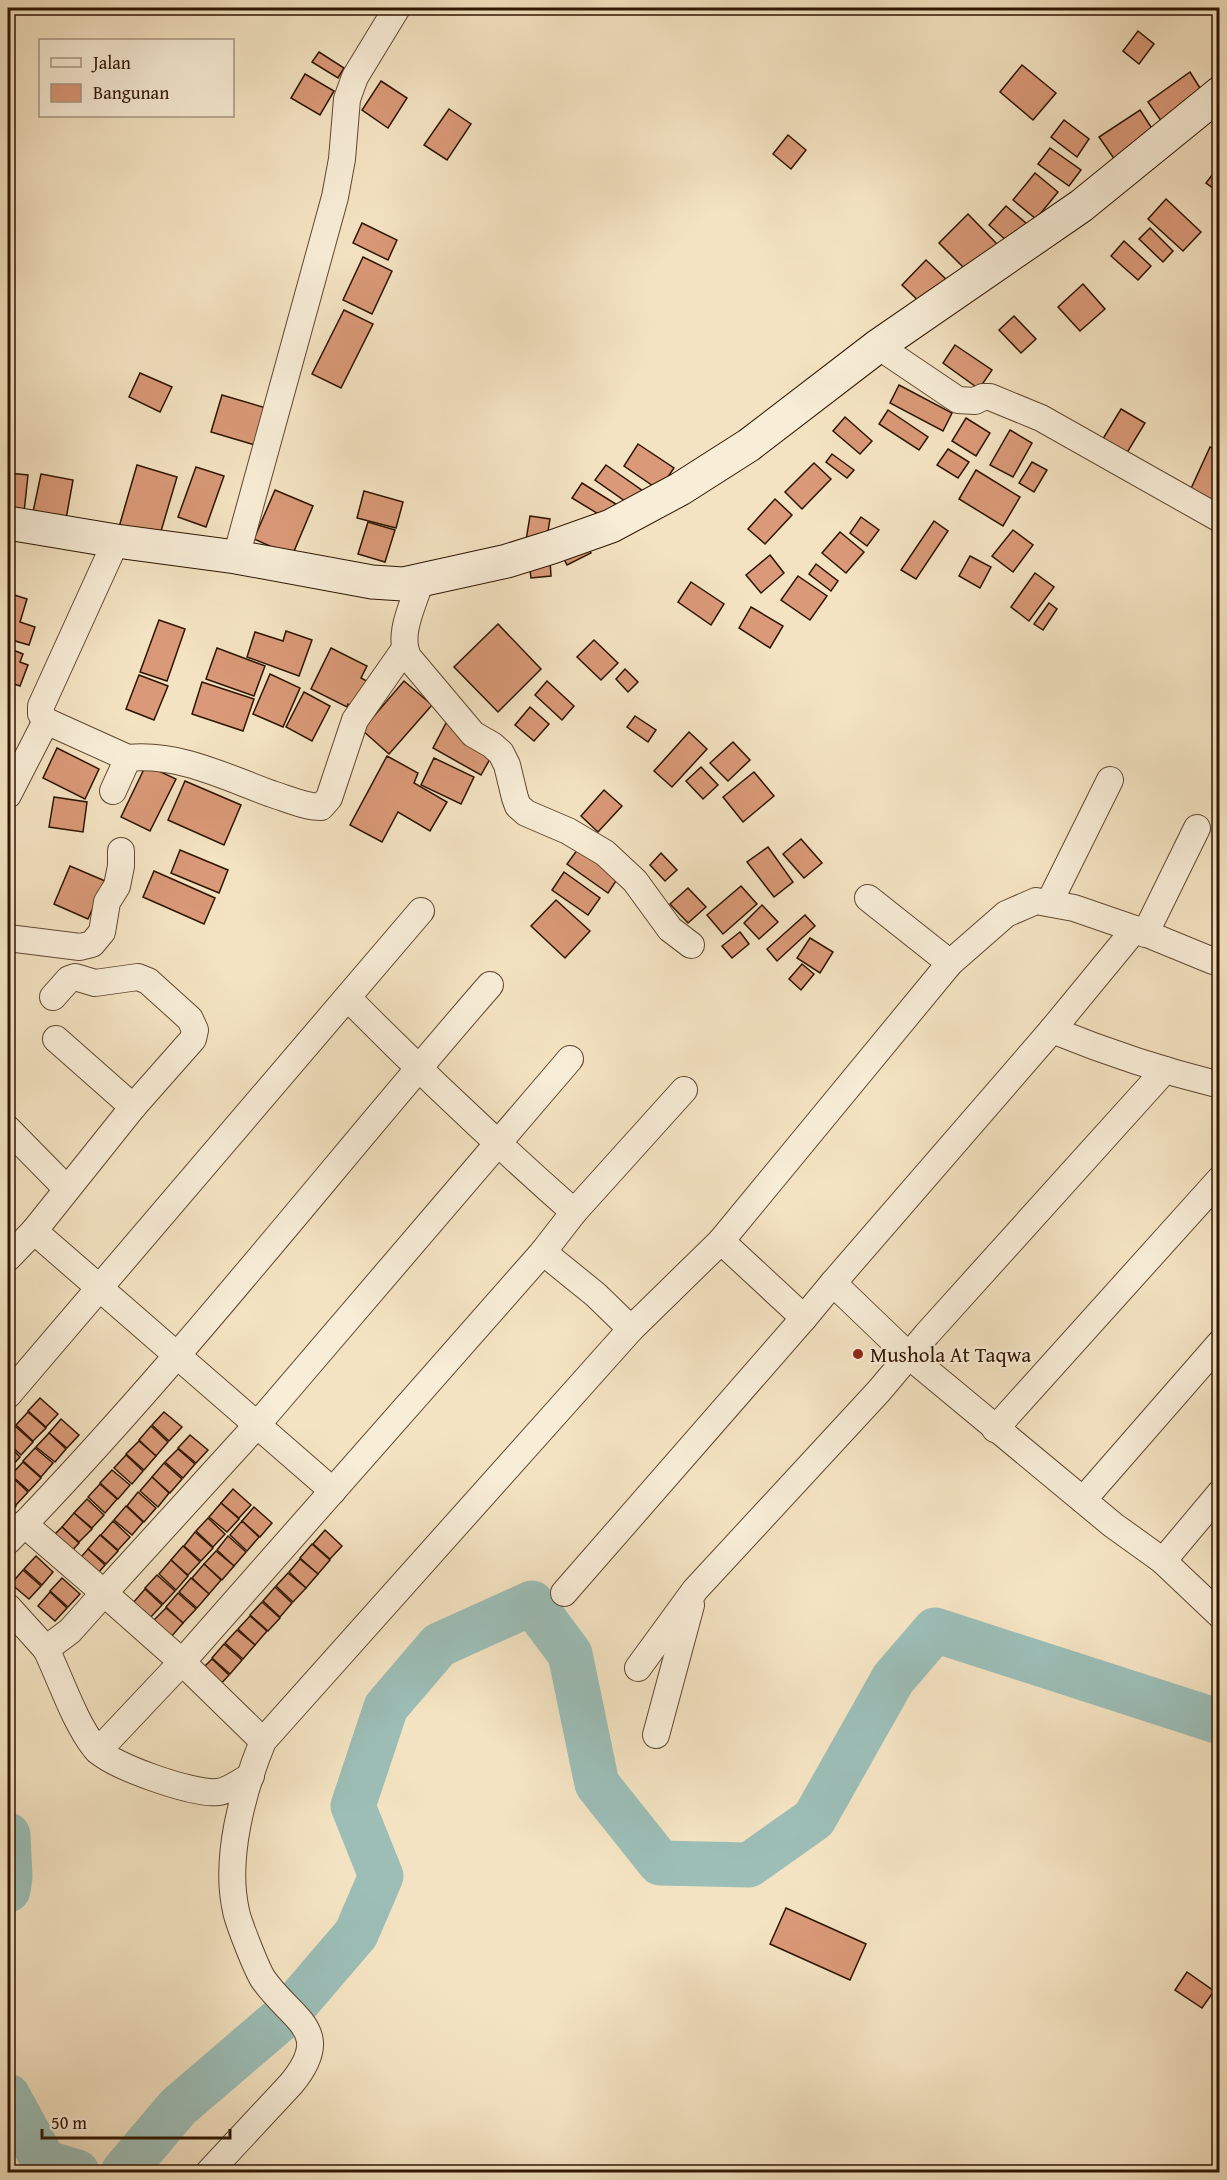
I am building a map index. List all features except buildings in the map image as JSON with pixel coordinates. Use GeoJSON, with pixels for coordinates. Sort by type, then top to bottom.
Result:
{"type":"FeatureCollection","features":[{"type":"Feature","properties":{"kind":"street"},"geometry":{"type":"LineString","coordinates":[[236,557],[335,197],[342,159],[347,99],[355,77],[397,8]]}},
{"type":"Feature","properties":{"kind":"street"},"geometry":{"type":"LineString","coordinates":[[8,523],[116,541],[236,557],[372,582],[403,584],[507,561],[552,547],[611,526],[680,489],[749,445],[878,346],[1081,207],[1220,93]]}},
{"type":"Feature","properties":{"kind":"street"},"geometry":{"type":"LineString","coordinates":[[878,346],[958,400],[975,401],[983,397],[990,397],[1041,418],[1220,519]]}},
{"type":"Feature","properties":{"kind":"street"},"geometry":{"type":"LineString","coordinates":[[116,541],[41,706],[41,714],[46,721],[128,758],[153,758],[196,765],[313,807],[321,807],[329,798],[355,720],[404,650],[405,631],[421,580]]}},
{"type":"Feature","properties":{"kind":"street"},"geometry":{"type":"LineString","coordinates":[[404,650],[473,734],[492,744],[501,753],[507,765],[518,806],[526,813],[568,831],[605,853],[635,881],[670,929],[691,945]]}},
{"type":"Feature","properties":{"kind":"street"},"geometry":{"type":"LineString","coordinates":[[8,795],[46,721]]}},
{"type":"Feature","properties":{"kind":"street"},"geometry":{"type":"LineString","coordinates":[[113,791],[128,758]]}},
{"type":"Feature","properties":{"kind":"street"},"geometry":{"type":"LineString","coordinates":[[1049,903],[1110,780]]}},
{"type":"Feature","properties":{"kind":"street"},"geometry":{"type":"LineString","coordinates":[[564,1593],[1052,1030],[1140,932],[1197,828]]}},
{"type":"Feature","properties":{"kind":"street"},"geometry":{"type":"LineString","coordinates":[[8,938],[80,947],[92,944],[102,932],[107,902],[117,886],[121,851]]}},
{"type":"Feature","properties":{"kind":"street"},"geometry":{"type":"LineString","coordinates":[[868,898],[950,963]]}},
{"type":"Feature","properties":{"kind":"street"},"geometry":{"type":"LineString","coordinates":[[209,2172],[303,2070],[310,2054],[310,2038],[305,2025],[262,1978],[236,1912],[232,1876],[236,1837],[251,1776],[263,1741],[631,1329],[721,1241],[950,963],[1006,914],[1036,901],[1074,908],[1213,962],[1220,962]]}},
{"type":"Feature","properties":{"kind":"street"},"geometry":{"type":"LineString","coordinates":[[8,1395],[421,911]]}},
{"type":"Feature","properties":{"kind":"street"},"geometry":{"type":"LineString","coordinates":[[8,1258],[34,1231],[133,1107],[193,1040],[195,1030],[190,1020],[148,981],[138,977],[95,983],[75,977],[69,979],[53,998]]}},
{"type":"Feature","properties":{"kind":"street"},"geometry":{"type":"LineString","coordinates":[[263,1741],[182,1662],[104,1593],[16,1532],[178,1357],[417,1068],[490,985]]}},
{"type":"Feature","properties":{"kind":"street"},"geometry":{"type":"LineString","coordinates":[[348,998],[417,1068],[574,1212]]}},
{"type":"Feature","properties":{"kind":"street"},"geometry":{"type":"LineString","coordinates":[[1052,1030],[1165,1070],[1220,1085]]}},
{"type":"Feature","properties":{"kind":"street"},"geometry":{"type":"LineString","coordinates":[[56,1039],[133,1107]]}},
{"type":"Feature","properties":{"kind":"street"},"geometry":{"type":"LineString","coordinates":[[46,1649],[70,1630],[256,1425],[570,1059]]}},
{"type":"Feature","properties":{"kind":"street"},"geometry":{"type":"LineString","coordinates":[[638,1668],[695,1590],[879,1391],[908,1355],[1165,1070]]}},
{"type":"Feature","properties":{"kind":"street"},"geometry":{"type":"LineString","coordinates":[[98,1750],[182,1662],[543,1252],[574,1212],[684,1090]]}},
{"type":"Feature","properties":{"kind":"street"},"geometry":{"type":"LineString","coordinates":[[8,1129],[67,1189]]}},
{"type":"Feature","properties":{"kind":"street"},"geometry":{"type":"LineString","coordinates":[[995,1429],[1220,1179]]}},
{"type":"Feature","properties":{"kind":"street"},"geometry":{"type":"LineString","coordinates":[[34,1231],[333,1491]]}},
{"type":"Feature","properties":{"kind":"street"},"geometry":{"type":"LineString","coordinates":[[721,1241],[804,1318]]}},
{"type":"Feature","properties":{"kind":"street"},"geometry":{"type":"LineString","coordinates":[[543,1252],[596,1295],[631,1329]]}},
{"type":"Feature","properties":{"kind":"street"},"geometry":{"type":"LineString","coordinates":[[833,1283],[908,1355],[1113,1525],[1163,1561],[1220,1615]]}},
{"type":"Feature","properties":{"kind":"street"},"geometry":{"type":"LineString","coordinates":[[1083,1500],[1220,1343]]}},
{"type":"Feature","properties":{"kind":"street"},"geometry":{"type":"LineString","coordinates":[[1163,1561],[1220,1493]]}},
{"type":"Feature","properties":{"kind":"street"},"geometry":{"type":"LineString","coordinates":[[656,1735],[695,1590]]}},
{"type":"Feature","properties":{"kind":"street"},"geometry":{"type":"LineString","coordinates":[[8,1607],[46,1649],[86,1735],[98,1750],[119,1764],[183,1788],[205,1793],[222,1792],[251,1776]]}},
{"type":"Feature","properties":{"kind":"waterway"},"geometry":{"type":"LineString","coordinates":[[123,2172],[178,2107],[290,2011],[356,1934],[381,1876],[353,1806],[386,1707],[439,1645],[532,1603],[570,1654],[597,1784],[660,1863],[749,1865],[814,1819],[893,1679],[935,1630],[1220,1722]]}},
{"type":"Feature","properties":{"kind":"waterway"},"geometry":{"type":"LineString","coordinates":[[8,1835],[10,1877],[8,1890]]}},
{"type":"Feature","properties":{"kind":"waterway"},"geometry":{"type":"LineString","coordinates":[[8,2096],[44,2162],[77,2172]]}},
{"type":"Feature","properties":{"kind":"place","name":"Mushola At Taqwa"},"geometry":{"type":"Point","coordinates":[858,1354]}}]}
